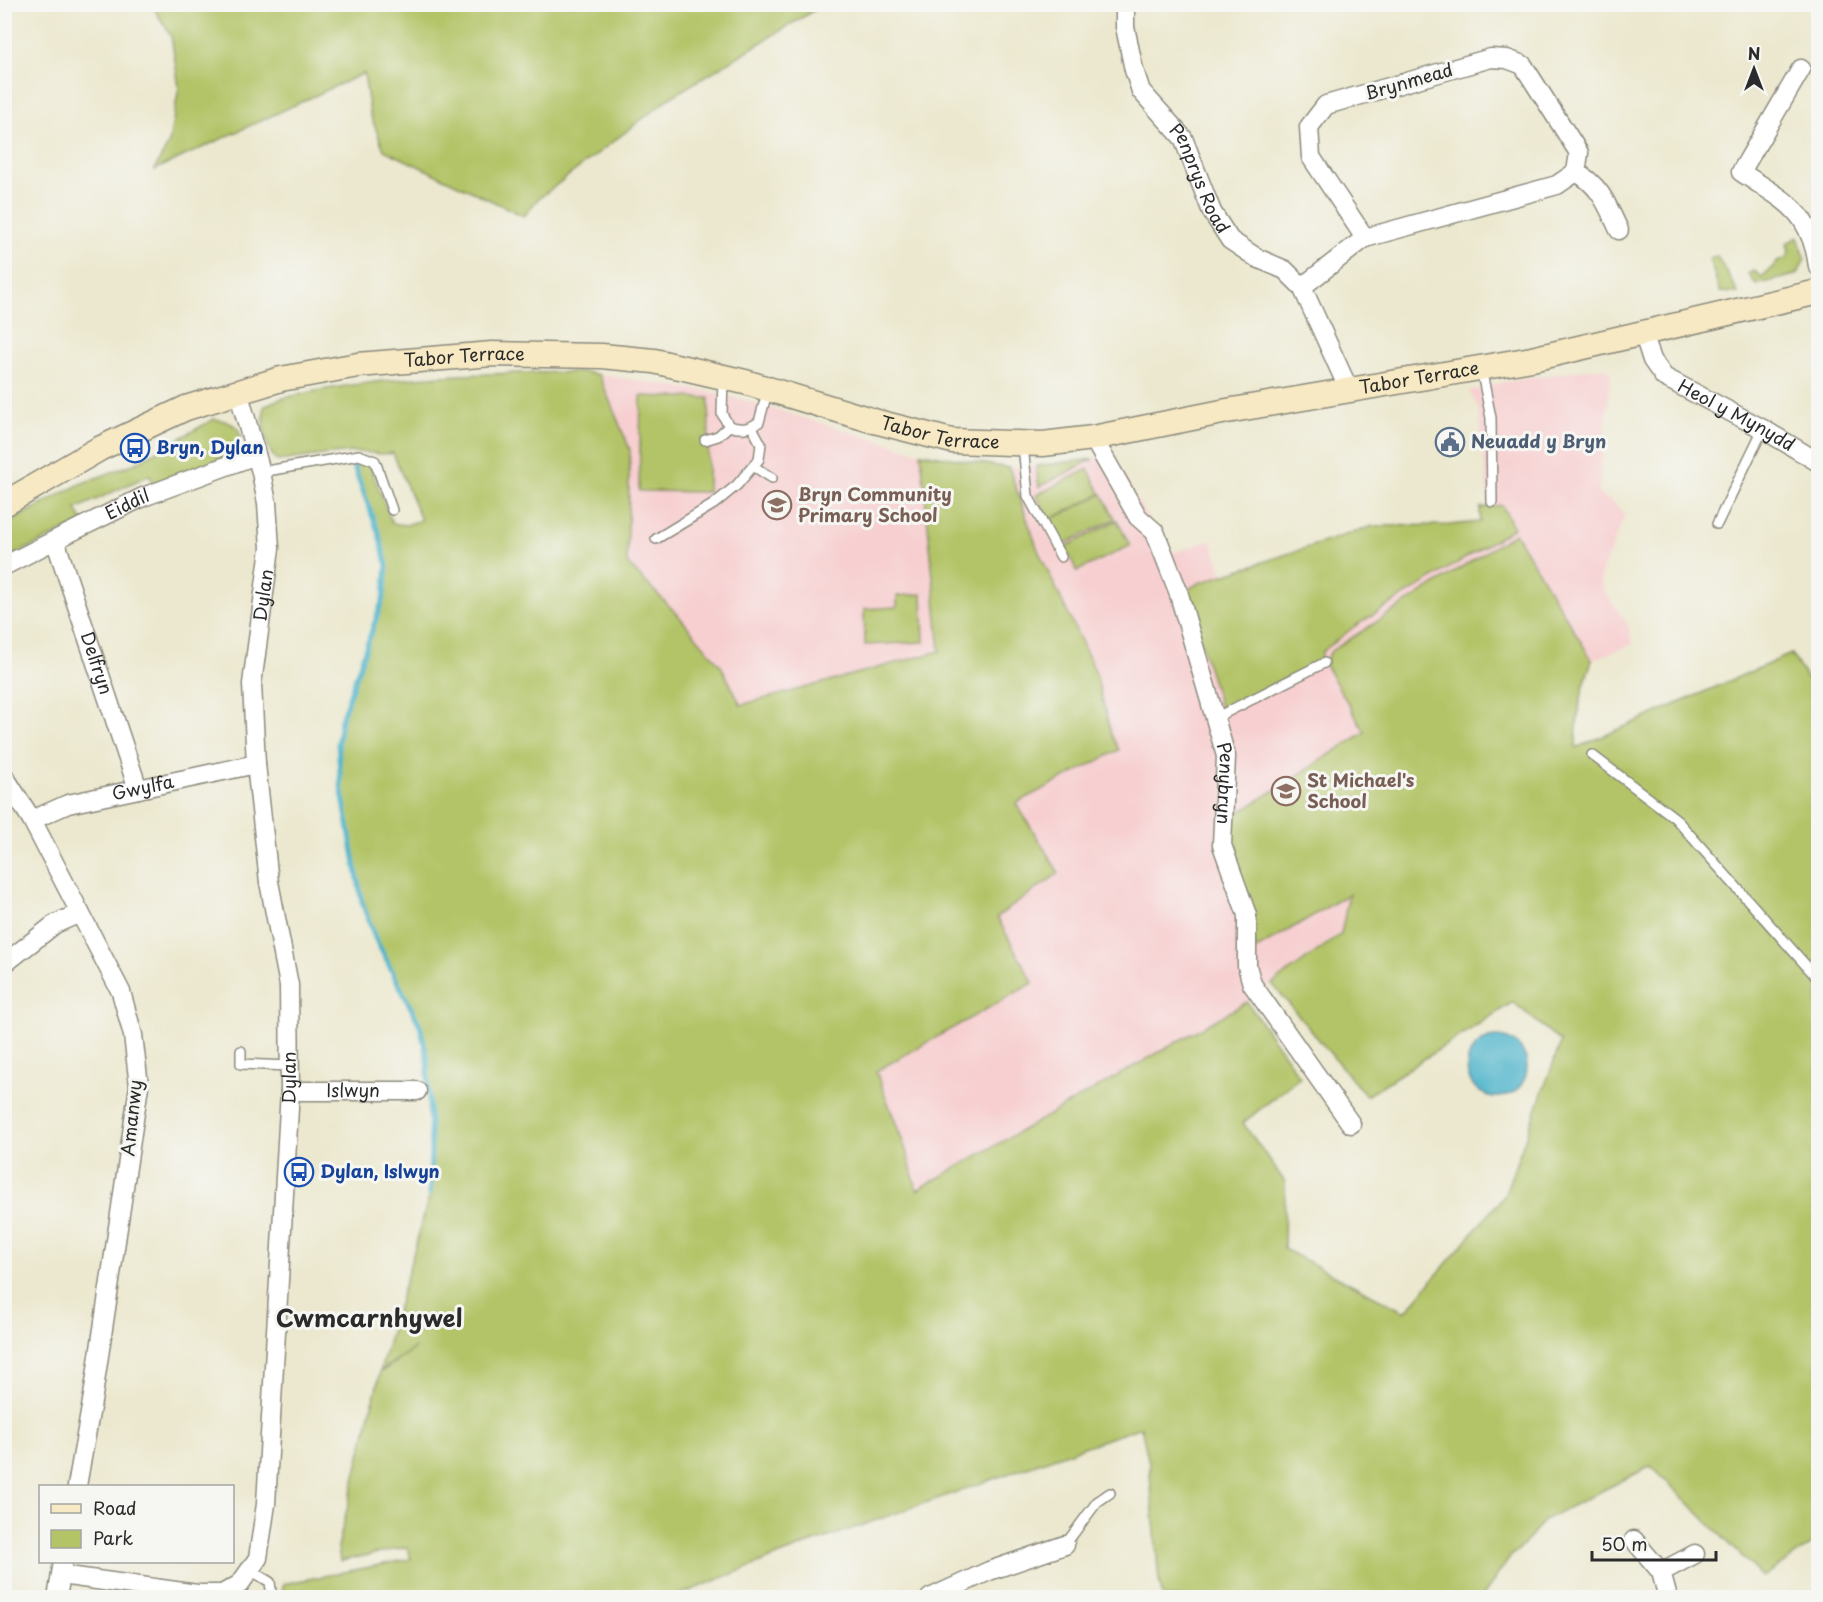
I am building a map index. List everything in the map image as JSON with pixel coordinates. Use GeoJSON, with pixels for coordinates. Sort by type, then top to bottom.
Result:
{"type":"FeatureCollection","features":[{"type":"Feature","properties":{"kind":"main road","name":"Tabor Terrace"},"geometry":{"type":"LineString","coordinates":[[7,499],[99,449],[186,408],[281,379],[358,365],[492,354],[602,356],[654,361],[723,376],[874,421],[944,439],[1043,444],[1093,438],[1227,411],[1532,359],[1818,292]]}},
{"type":"Feature","properties":{"kind":"street","name":"Penprys Road"},"geometry":{"type":"LineString","coordinates":[[1125,4],[1125,27],[1134,70],[1142,91],[1183,138],[1212,212],[1230,240],[1257,258],[1284,270],[1302,287],[1349,390]]}},
{"type":"Feature","properties":{"kind":"street","name":"Brynmead"},"geometry":{"type":"LineString","coordinates":[[1365,238],[1311,157],[1309,127],[1326,105],[1491,58],[1507,59],[1522,65],[1579,153],[1576,172]]}},
{"type":"Feature","properties":{"kind":"street"},"geometry":{"type":"LineString","coordinates":[[1801,69],[1741,172],[1785,203],[1803,220],[1810,235],[1818,266]]}},
{"type":"Feature","properties":{"kind":"street"},"geometry":{"type":"LineString","coordinates":[[1302,287],[1365,238],[1557,185],[1576,172],[1598,188],[1619,230]]}},
{"type":"Feature","properties":{"kind":"street","name":"Heol y Mynydd"},"geometry":{"type":"LineString","coordinates":[[1643,332],[1652,360],[1664,376],[1763,429],[1818,462]]}},
{"type":"Feature","properties":{"kind":"street","name":"Dylan"},"geometry":{"type":"LineString","coordinates":[[62,1568],[197,1594],[222,1594],[240,1584],[258,1558],[266,1504],[290,1091],[289,985],[269,882],[256,764],[252,684],[270,548],[267,503],[259,464],[238,391]]}},
{"type":"Feature","properties":{"kind":"street","name":"Penybryn"},"geometry":{"type":"LineString","coordinates":[[1093,438],[1138,517],[1155,532],[1178,591],[1215,718],[1226,756],[1222,845],[1247,915],[1247,966],[1252,984],[1351,1124]]}},
{"type":"Feature","properties":{"kind":"street","name":"Eiddil"},"geometry":{"type":"LineString","coordinates":[[4,566],[143,497],[259,464]]}},
{"type":"Feature","properties":{"kind":"street","name":"Delfryn"},"geometry":{"type":"LineString","coordinates":[[55,540],[138,789]]}},
{"type":"Feature","properties":{"kind":"street","name":"Gwylfa"},"geometry":{"type":"LineString","coordinates":[[32,820],[68,804],[256,764]]}},
{"type":"Feature","properties":{"kind":"street","name":"Amanwy"},"geometry":{"type":"LineString","coordinates":[[4,776],[32,820],[121,992],[133,1035],[139,1086],[93,1396],[77,1485]]}},
{"type":"Feature","properties":{"kind":"street"},"geometry":{"type":"LineString","coordinates":[[4,964],[56,924],[80,913]]}},
{"type":"Feature","properties":{"kind":"street","name":"Islwyn"},"geometry":{"type":"LineString","coordinates":[[290,1091],[417,1091]]}},
{"type":"Feature","properties":{"kind":"street"},"geometry":{"type":"LineString","coordinates":[[1634,1540],[1661,1572],[1668,1598]]}},
{"type":"Feature","properties":{"kind":"street"},"geometry":{"type":"LineString","coordinates":[[930,1598],[989,1571],[1065,1545]]}},
{"type":"Feature","properties":{"kind":"street"},"geometry":{"type":"LineString","coordinates":[[1661,1572],[1695,1554]]}},
{"type":"Feature","properties":{"kind":"street"},"geometry":{"type":"LineString","coordinates":[[57,1598],[62,1568]]}},
{"type":"Feature","properties":{"kind":"lane"},"geometry":{"type":"LineString","coordinates":[[1481,368],[1491,418],[1492,502]]}},
{"type":"Feature","properties":{"kind":"lane"},"geometry":{"type":"LineString","coordinates":[[723,376],[722,414],[729,426],[740,429],[752,427],[759,422],[768,389]]}},
{"type":"Feature","properties":{"kind":"lane"},"geometry":{"type":"LineString","coordinates":[[705,440],[718,436],[729,426]]}},
{"type":"Feature","properties":{"kind":"lane"},"geometry":{"type":"LineString","coordinates":[[656,539],[714,504],[737,485],[759,459],[760,444],[752,427]]}},
{"type":"Feature","properties":{"kind":"lane"},"geometry":{"type":"LineString","coordinates":[[1717,524],[1763,429]]}},
{"type":"Feature","properties":{"kind":"lane"},"geometry":{"type":"LineString","coordinates":[[1023,444],[1028,496],[1061,556]]}},
{"type":"Feature","properties":{"kind":"lane"},"geometry":{"type":"LineString","coordinates":[[259,464],[359,455],[375,461],[392,510]]}},
{"type":"Feature","properties":{"kind":"lane"},"geometry":{"type":"LineString","coordinates":[[753,466],[772,478]]}},
{"type":"Feature","properties":{"kind":"lane"},"geometry":{"type":"LineString","coordinates":[[1215,718],[1324,663]]}},
{"type":"Feature","properties":{"kind":"lane"},"geometry":{"type":"LineString","coordinates":[[1592,755],[1675,818],[1818,979]]}},
{"type":"Feature","properties":{"kind":"lane"},"geometry":{"type":"LineString","coordinates":[[241,1051],[241,1064],[290,1066]]}},
{"type":"Feature","properties":{"kind":"lane"},"geometry":{"type":"LineString","coordinates":[[1065,1545],[1097,1502],[1110,1493]]}},
{"type":"Feature","properties":{"kind":"lane"},"geometry":{"type":"LineString","coordinates":[[250,1569],[270,1582],[272,1598]]}},
{"type":"Feature","properties":{"kind":"shaded area","name":"St Michael's School"},"geometry":{"type":"Polygon","coordinates":[[[1604,367],[1611,373],[1598,494],[1614,503],[1625,514],[1600,576],[1603,590],[1627,623],[1633,644],[1592,660],[1581,692],[1576,727],[1576,757],[1247,1002],[917,1190],[870,1053],[829,900],[1118,750],[1038,550],[1009,468],[1036,466],[1039,487],[1093,459],[1113,454],[1145,514],[1173,553],[1211,540],[1223,575],[1373,526],[1449,525],[1480,522],[1480,508],[1489,506],[1478,408],[1469,391],[1504,382],[1604,367]]]}},
{"type":"Feature","properties":{"kind":"shaded area","name":"Bryn Community Primary School"},"geometry":{"type":"Polygon","coordinates":[[[599,375],[706,391],[921,453],[940,651],[741,705],[721,666],[678,615],[627,563],[630,450],[599,375]]]}},
{"type":"Feature","properties":{"kind":"green space"},"geometry":{"type":"Polygon","coordinates":[[[152,5],[823,5],[671,97],[537,200],[524,216],[384,150],[370,114],[364,73],[154,170],[169,143],[179,87],[171,36],[152,5]]]}},
{"type":"Feature","properties":{"kind":"green space"},"geometry":{"type":"Polygon","coordinates":[[[1798,237],[1805,258],[1798,274],[1756,285],[1748,274],[1754,271],[1762,277],[1779,261],[1786,259],[1789,252],[1787,243],[1798,237]]]}},
{"type":"Feature","properties":{"kind":"green space"},"geometry":{"type":"Polygon","coordinates":[[[1717,256],[1738,293],[1720,292],[1709,258],[1717,256]]]}},
{"type":"Feature","properties":{"kind":"green space"},"geometry":{"type":"Polygon","coordinates":[[[585,372],[599,375],[630,450],[627,563],[678,615],[721,666],[741,705],[940,651],[921,453],[1009,468],[1038,550],[1095,671],[1111,734],[1119,750],[1016,803],[1059,873],[997,917],[1033,983],[876,1071],[906,1150],[917,1190],[1247,1002],[1300,1077],[1243,1123],[1285,1182],[1284,1249],[1405,1312],[1504,1196],[1561,1042],[1513,1002],[1366,1096],[1272,984],[1341,934],[1349,894],[1255,950],[1233,865],[1229,814],[1245,809],[1365,732],[1324,663],[1331,651],[1515,533],[1592,660],[1580,703],[1576,748],[1791,654],[1818,696],[1818,1540],[1763,1577],[1651,1466],[1544,1520],[1523,1546],[1511,1556],[1482,1597],[1163,1597],[1159,1581],[1149,1463],[1141,1427],[803,1546],[674,1597],[282,1597],[283,1584],[411,1559],[407,1547],[340,1561],[338,1547],[380,1373],[415,1348],[380,1371],[430,1194],[431,1149],[427,1055],[420,1025],[375,938],[362,902],[341,786],[338,743],[341,720],[384,596],[387,566],[379,534],[352,461],[359,460],[369,464],[392,523],[406,525],[421,520],[393,453],[326,454],[277,461],[270,450],[266,436],[264,407],[293,396],[379,381],[482,374],[585,372]]]}},
{"type":"Feature","properties":{"kind":"green space"},"geometry":{"type":"Polygon","coordinates":[[[641,396],[709,398],[708,492],[639,491],[641,396]]]}},
{"type":"Feature","properties":{"kind":"green space"},"geometry":{"type":"Polygon","coordinates":[[[214,419],[229,422],[238,429],[240,439],[235,454],[154,484],[149,475],[76,509],[83,522],[5,559],[5,526],[80,484],[136,463],[214,419]]]}},
{"type":"Feature","properties":{"kind":"green space"},"geometry":{"type":"Polygon","coordinates":[[[1093,459],[1039,487],[1036,466],[1093,459]]]}},
{"type":"Feature","properties":{"kind":"green space"},"geometry":{"type":"Polygon","coordinates":[[[1088,469],[1101,494],[1049,520],[1036,495],[1088,469]]]}},
{"type":"Feature","properties":{"kind":"green space"},"geometry":{"type":"Polygon","coordinates":[[[1102,494],[1115,519],[1062,545],[1050,520],[1102,494]]]}},
{"type":"Feature","properties":{"kind":"green space"},"geometry":{"type":"Polygon","coordinates":[[[1502,505],[1514,528],[1355,626],[1322,652],[1320,662],[1221,710],[1185,591],[1199,583],[1373,526],[1449,525],[1480,522],[1480,508],[1502,505]]]}},
{"type":"Feature","properties":{"kind":"green space"},"geometry":{"type":"Polygon","coordinates":[[[1117,520],[1130,546],[1077,571],[1065,547],[1117,520]]]}},
{"type":"Feature","properties":{"kind":"green space"},"geometry":{"type":"Polygon","coordinates":[[[922,594],[924,642],[865,645],[864,609],[897,607],[897,596],[922,594]]]}},
{"type":"Feature","properties":{"kind":"water"},"geometry":{"type":"Polygon","coordinates":[[[1497,1037],[1514,1042],[1522,1050],[1527,1067],[1522,1084],[1514,1092],[1497,1097],[1480,1092],[1472,1084],[1467,1067],[1472,1050],[1480,1042],[1497,1037]]]}},
{"type":"Feature","properties":{"kind":"waterway"},"geometry":{"type":"LineString","coordinates":[[353,464],[379,534],[387,566],[384,596],[341,720],[338,743],[341,786],[362,902],[375,938],[420,1025],[427,1055],[431,1149],[430,1194]]}},
{"type":"Feature","properties":{"kind":"place","name":"Neuadd y Bryn"},"geometry":{"type":"Point","coordinates":[1450,442]}},
{"type":"Feature","properties":{"kind":"place","name":"Bryn, Dylan"},"geometry":{"type":"Point","coordinates":[135,448]}},
{"type":"Feature","properties":{"kind":"place","name":"Bryn Community Primary School"},"geometry":{"type":"Point","coordinates":[777,505]}},
{"type":"Feature","properties":{"kind":"place","name":"St Michael's School"},"geometry":{"type":"Point","coordinates":[1286,791]}},
{"type":"Feature","properties":{"kind":"place","name":"Dylan, Islwyn"},"geometry":{"type":"Point","coordinates":[299,1172]}},
{"type":"Feature","properties":{"kind":"district","name":"Cwmcarnhywel"},"geometry":{"type":"Point","coordinates":[369,1319]}}]}
